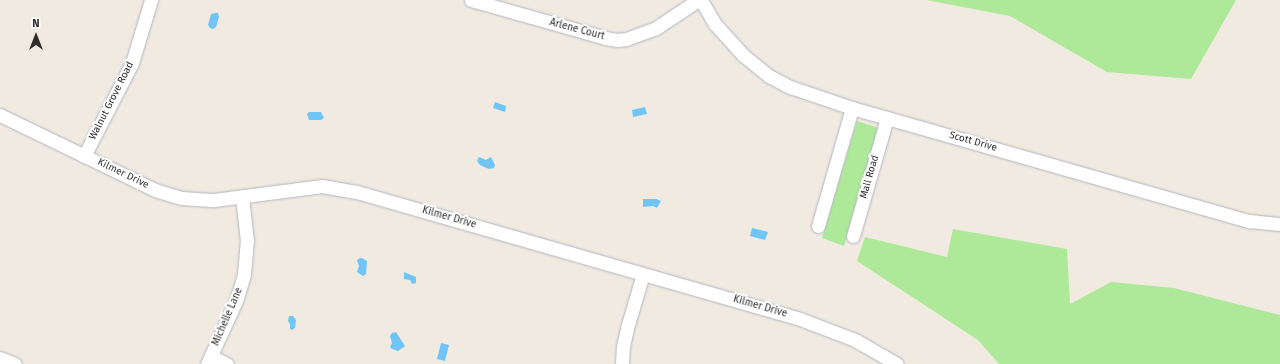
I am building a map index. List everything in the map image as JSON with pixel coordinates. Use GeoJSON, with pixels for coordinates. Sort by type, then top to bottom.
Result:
{"type":"FeatureCollection","features":[{"type":"Feature","properties":{"kind":"street","name":"Walnut Grove Road"},"geometry":{"type":"LineString","coordinates":[[84,156],[132,63],[151,0]]}},
{"type":"Feature","properties":{"kind":"street","name":"Arlene Court"},"geometry":{"type":"LineString","coordinates":[[471,0],[605,38],[617,40],[626,39],[656,28],[700,0]]}},
{"type":"Feature","properties":{"kind":"street","name":"Scott Drive"},"geometry":{"type":"LineString","coordinates":[[700,0],[715,24],[738,50],[769,76],[790,87],[852,108],[1250,221],[1280,224]]}},
{"type":"Feature","properties":{"kind":"street"},"geometry":{"type":"LineString","coordinates":[[818,226],[852,108]]}},
{"type":"Feature","properties":{"kind":"street","name":"Kilmer Drive"},"geometry":{"type":"LineString","coordinates":[[1,118],[155,190],[182,198],[200,200],[242,197],[305,187],[337,188],[357,192],[818,325],[855,340],[897,364]]}},
{"type":"Feature","properties":{"kind":"street","name":"Mall Road"},"geometry":{"type":"LineString","coordinates":[[853,236],[887,118]]}},
{"type":"Feature","properties":{"kind":"street","name":"Michelle Lane"},"geometry":{"type":"LineString","coordinates":[[209,360],[236,301],[244,274],[247,241],[242,197]]}},
{"type":"Feature","properties":{"kind":"street"},"geometry":{"type":"LineString","coordinates":[[622,364],[623,346],[627,328],[642,274]]}},
{"type":"Feature","properties":{"kind":"street"},"geometry":{"type":"LineString","coordinates":[[0,358],[15,364]]}},
{"type":"Feature","properties":{"kind":"street"},"geometry":{"type":"LineString","coordinates":[[209,360],[227,364]]}},
{"type":"Feature","properties":{"kind":"green space"},"geometry":{"type":"Polygon","coordinates":[[[926,0],[1236,0],[1191,79],[1107,72],[1010,16],[926,0]]]}},
{"type":"Feature","properties":{"kind":"green space"},"geometry":{"type":"Polygon","coordinates":[[[857,121],[879,128],[844,246],[822,238],[857,121]]]}},
{"type":"Feature","properties":{"kind":"green space"},"geometry":{"type":"Polygon","coordinates":[[[953,229],[1067,249],[1070,304],[1111,282],[1174,288],[1280,315],[1280,364],[999,364],[978,340],[857,261],[865,237],[947,257],[953,229]]]}},
{"type":"Feature","properties":{"kind":"water"},"geometry":{"type":"Polygon","coordinates":[[[218,13],[219,17],[216,27],[213,29],[208,25],[211,14],[218,13]]]}},
{"type":"Feature","properties":{"kind":"water"},"geometry":{"type":"Polygon","coordinates":[[[495,102],[506,106],[505,112],[493,108],[495,102]]]}},
{"type":"Feature","properties":{"kind":"water"},"geometry":{"type":"Polygon","coordinates":[[[645,107],[647,114],[633,117],[632,110],[645,107]]]}},
{"type":"Feature","properties":{"kind":"water"},"geometry":{"type":"Polygon","coordinates":[[[309,112],[321,112],[324,118],[321,120],[309,120],[307,114],[309,112]]]}},
{"type":"Feature","properties":{"kind":"water"},"geometry":{"type":"Polygon","coordinates":[[[479,157],[486,160],[491,157],[495,165],[494,168],[489,169],[480,165],[477,161],[479,157]]]}},
{"type":"Feature","properties":{"kind":"water"},"geometry":{"type":"Polygon","coordinates":[[[643,199],[656,199],[661,201],[657,208],[653,206],[643,207],[643,199]]]}},
{"type":"Feature","properties":{"kind":"water"},"geometry":{"type":"Polygon","coordinates":[[[752,228],[768,232],[765,240],[750,236],[752,228]]]}},
{"type":"Feature","properties":{"kind":"water"},"geometry":{"type":"Polygon","coordinates":[[[360,258],[367,261],[366,274],[363,276],[357,272],[359,266],[357,260],[360,258]]]}},
{"type":"Feature","properties":{"kind":"water"},"geometry":{"type":"Polygon","coordinates":[[[404,272],[416,277],[416,283],[412,284],[410,280],[404,279],[404,272]]]}},
{"type":"Feature","properties":{"kind":"water"},"geometry":{"type":"Polygon","coordinates":[[[289,316],[293,316],[296,320],[295,328],[292,330],[290,329],[290,324],[288,321],[289,316]]]}},
{"type":"Feature","properties":{"kind":"water"},"geometry":{"type":"Polygon","coordinates":[[[396,332],[405,346],[398,351],[390,347],[392,343],[390,336],[392,333],[396,332]]]}},
{"type":"Feature","properties":{"kind":"water"},"geometry":{"type":"Polygon","coordinates":[[[441,343],[449,345],[445,361],[437,359],[441,343]]]}}]}
